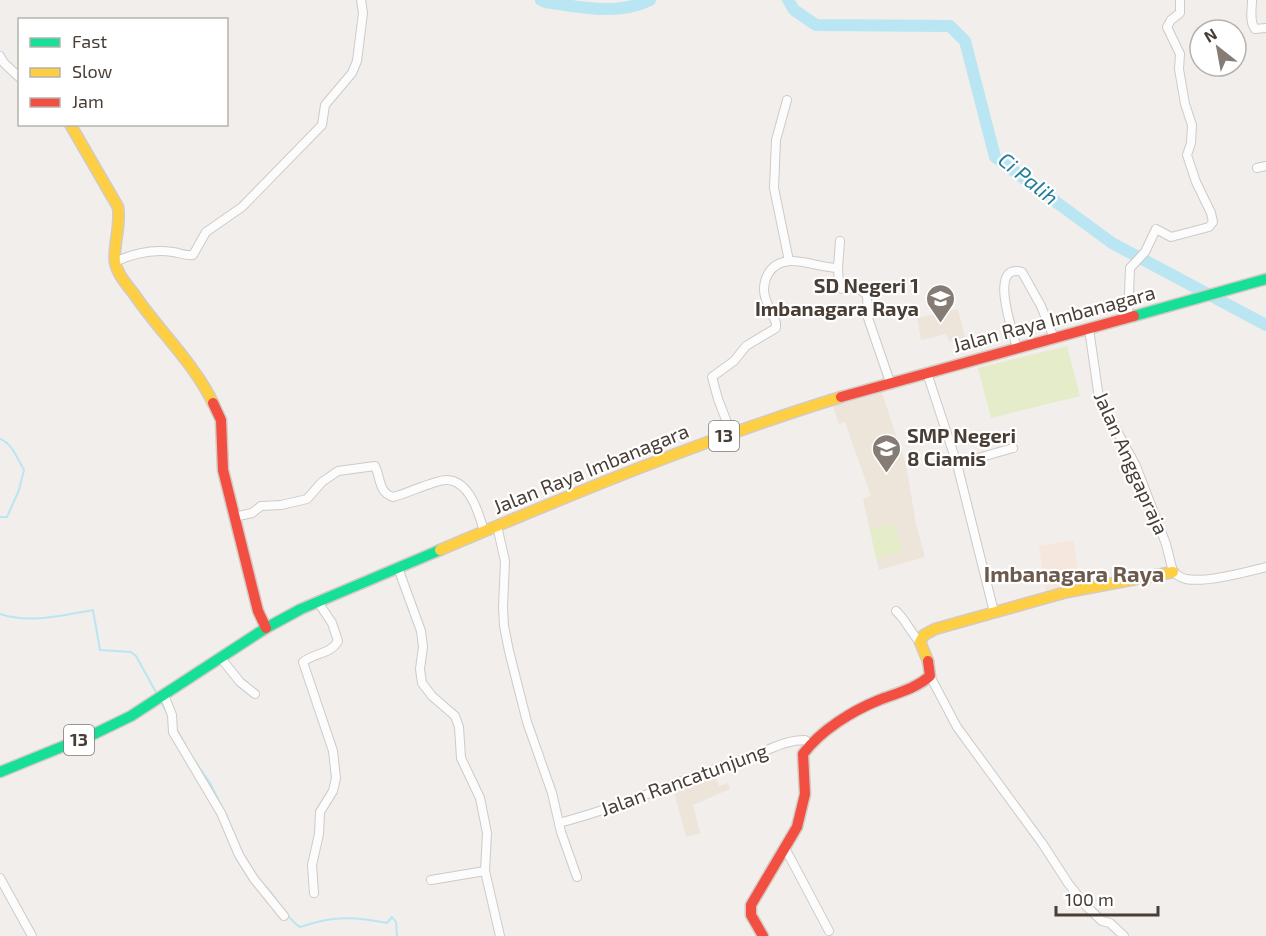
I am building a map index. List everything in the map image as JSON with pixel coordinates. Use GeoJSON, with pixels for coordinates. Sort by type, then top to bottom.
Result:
{"type":"FeatureCollection","features":[{"type":"Feature","properties":{"kind":"main road"},"geometry":{"type":"LineString","coordinates":[[71,126],[118,207],[120,220],[116,262],[119,274],[134,297],[194,372],[221,420],[223,470],[258,611],[266,628]]}},
{"type":"Feature","properties":{"kind":"main road","name":"Jalan Raya Imbanagara"},"geometry":{"type":"LineString","coordinates":[[0,772],[96,733],[131,716],[266,628],[318,602],[583,489],[781,415],[890,382],[1266,279]]}},
{"type":"Feature","properties":{"kind":"main road"},"geometry":{"type":"LineString","coordinates":[[763,936],[751,915],[751,905],[786,850],[803,810],[805,774],[803,754],[809,744],[866,706],[906,691],[930,676],[929,663],[920,642],[924,635],[935,629],[1067,592],[1173,572]]}},
{"type":"Feature","properties":{"kind":"street"},"geometry":{"type":"LineString","coordinates":[[116,262],[145,252],[193,255],[206,232],[242,207],[322,125],[325,105],[352,73],[357,61],[363,13],[361,0]]}},
{"type":"Feature","properties":{"kind":"street"},"geometry":{"type":"LineString","coordinates":[[1128,318],[1129,271],[1135,261],[1143,256],[1156,229],[1171,237],[1209,227],[1213,222],[1187,155],[1191,143],[1192,125],[1185,104],[1179,69],[1180,54],[1167,27],[1171,20],[1180,13],[1180,0]]}},
{"type":"Feature","properties":{"kind":"street"},"geometry":{"type":"LineString","coordinates":[[1252,0],[1253,27],[1255,29],[1266,28]]}},
{"type":"Feature","properties":{"kind":"street"},"geometry":{"type":"LineString","coordinates":[[0,56],[18,76]]}},
{"type":"Feature","properties":{"kind":"street"},"geometry":{"type":"LineString","coordinates":[[787,100],[776,140],[774,188],[789,261]]}},
{"type":"Feature","properties":{"kind":"street"},"geometry":{"type":"LineString","coordinates":[[1257,168],[1266,166]]}},
{"type":"Feature","properties":{"kind":"street"},"geometry":{"type":"LineString","coordinates":[[840,240],[839,286],[842,289],[858,288],[867,295],[868,318],[890,382]]}},
{"type":"Feature","properties":{"kind":"street"},"geometry":{"type":"LineString","coordinates":[[731,433],[712,377],[734,361],[746,346],[776,328],[763,291],[764,283],[773,267],[789,261],[838,268]]}},
{"type":"Feature","properties":{"kind":"street"},"geometry":{"type":"LineString","coordinates":[[1017,348],[1003,294],[1008,274],[1016,271],[1022,272],[1054,338]]}},
{"type":"Feature","properties":{"kind":"street","name":"Jalan Anggapraja"},"geometry":{"type":"LineString","coordinates":[[1089,329],[1099,398],[1136,466],[1163,535],[1173,572]]}},
{"type":"Feature","properties":{"kind":"street"},"geometry":{"type":"LineString","coordinates":[[927,373],[957,464],[994,612]]}},
{"type":"Feature","properties":{"kind":"street"},"geometry":{"type":"LineString","coordinates":[[957,464],[1013,447]]}},
{"type":"Feature","properties":{"kind":"street"},"geometry":{"type":"LineString","coordinates":[[234,517],[252,513],[261,507],[307,499],[322,482],[338,471],[375,466],[380,485],[388,496],[393,497],[445,480],[456,483],[465,489],[470,497],[484,531]]}},
{"type":"Feature","properties":{"kind":"street"},"geometry":{"type":"LineString","coordinates":[[497,526],[505,561],[503,607],[505,634],[527,722],[552,793],[559,824],[577,877]]}},
{"type":"Feature","properties":{"kind":"street"},"geometry":{"type":"LineString","coordinates":[[1173,572],[1182,578],[1197,579],[1244,573],[1266,567]]}},
{"type":"Feature","properties":{"kind":"street"},"geometry":{"type":"LineString","coordinates":[[398,568],[421,631],[423,641],[420,669],[422,683],[432,696],[451,710],[458,720],[461,758],[477,790],[487,833],[485,871],[500,936]]}},
{"type":"Feature","properties":{"kind":"street"},"geometry":{"type":"LineString","coordinates":[[314,893],[312,865],[319,834],[320,812],[333,791],[336,766],[303,662],[328,651],[337,645],[338,641],[333,623],[318,602]]}},
{"type":"Feature","properties":{"kind":"street"},"geometry":{"type":"LineString","coordinates":[[896,611],[920,642]]}},
{"type":"Feature","properties":{"kind":"street"},"geometry":{"type":"LineString","coordinates":[[220,657],[240,682],[255,694]]}},
{"type":"Feature","properties":{"kind":"street"},"geometry":{"type":"LineString","coordinates":[[930,676],[957,728],[1042,843],[1068,883],[1091,911],[1102,921],[1110,923],[1124,936]]}},
{"type":"Feature","properties":{"kind":"street"},"geometry":{"type":"LineString","coordinates":[[161,698],[172,717],[172,727],[221,813],[239,855],[254,879],[284,916]]}},
{"type":"Feature","properties":{"kind":"street","name":"Jalan Rancatunjung"},"geometry":{"type":"LineString","coordinates":[[559,824],[656,792],[673,783],[757,755],[787,742],[805,740],[809,744]]}},
{"type":"Feature","properties":{"kind":"street"},"geometry":{"type":"LineString","coordinates":[[786,850],[829,931]]}},
{"type":"Feature","properties":{"kind":"street"},"geometry":{"type":"LineString","coordinates":[[431,880],[485,871]]}},
{"type":"Feature","properties":{"kind":"street"},"geometry":{"type":"LineString","coordinates":[[0,878],[32,936]]}},
{"type":"Feature","properties":{"kind":"shaded area","name":"SD Negeri 1 Imbanagara Raya"},"geometry":{"type":"Polygon","coordinates":[[[958,309],[965,338],[949,341],[946,334],[921,340],[917,318],[958,309]]]}},
{"type":"Feature","properties":{"kind":"shaded area","name":"SMP Negeri 8 Ciamis"},"geometry":{"type":"Polygon","coordinates":[[[882,393],[906,465],[916,524],[925,557],[879,570],[863,499],[871,496],[845,422],[839,424],[833,406],[882,393]]]}},
{"type":"Feature","properties":{"kind":"shaded area"},"geometry":{"type":"Polygon","coordinates":[[[1073,540],[1081,584],[1046,594],[1039,546],[1073,540]]]}},
{"type":"Feature","properties":{"kind":"shaded area"},"geometry":{"type":"Polygon","coordinates":[[[713,770],[719,786],[728,783],[730,789],[693,805],[700,833],[686,837],[672,784],[713,770]]]}},
{"type":"Feature","properties":{"kind":"green space"},"geometry":{"type":"Polygon","coordinates":[[[1067,346],[1080,396],[991,418],[978,368],[1067,346]]]}},
{"type":"Feature","properties":{"kind":"green space"},"geometry":{"type":"Polygon","coordinates":[[[895,523],[902,552],[876,559],[870,529],[895,523]]]}},
{"type":"Feature","properties":{"kind":"waterway","name":"Ci Palih"},"geometry":{"type":"LineString","coordinates":[[541,0],[598,9],[625,8],[650,0]]}},
{"type":"Feature","properties":{"kind":"waterway","name":"Ci Palih"},"geometry":{"type":"LineString","coordinates":[[788,0],[794,10],[816,25],[950,26],[965,41],[995,157],[1112,243],[1266,325]]}},
{"type":"Feature","properties":{"kind":"waterway"},"geometry":{"type":"LineString","coordinates":[[0,439],[11,448],[24,470],[19,490],[7,517],[0,517]]}},
{"type":"Feature","properties":{"kind":"waterway"},"geometry":{"type":"LineString","coordinates":[[0,614],[35,618],[93,610],[100,650],[131,652],[136,656],[157,694]]}},
{"type":"Feature","properties":{"kind":"waterway"},"geometry":{"type":"LineString","coordinates":[[161,702],[167,713]]}},
{"type":"Feature","properties":{"kind":"waterway"},"geometry":{"type":"LineString","coordinates":[[176,728],[185,744]]}},
{"type":"Feature","properties":{"kind":"waterway"},"geometry":{"type":"LineString","coordinates":[[192,757],[210,783],[228,819]]}},
{"type":"Feature","properties":{"kind":"waterway"},"geometry":{"type":"LineString","coordinates":[[259,880],[300,927],[343,918],[387,923],[392,917],[396,922],[397,936]]}},
{"type":"Feature","properties":{"kind":"traffic: fast"},"geometry":{"type":"LineString","coordinates":[[1134,316],[1266,279]]}},
{"type":"Feature","properties":{"kind":"traffic: fast"},"geometry":{"type":"LineString","coordinates":[[0,772],[96,733],[131,716],[266,628],[301,609],[440,550]]}},
{"type":"Feature","properties":{"kind":"traffic: slow"},"geometry":{"type":"LineString","coordinates":[[71,126],[118,207],[119,222],[115,256],[118,271],[196,374],[213,403]]}},
{"type":"Feature","properties":{"kind":"traffic: slow"},"geometry":{"type":"LineString","coordinates":[[440,550],[689,449],[841,397]]}},
{"type":"Feature","properties":{"kind":"traffic: slow"},"geometry":{"type":"LineString","coordinates":[[928,661],[920,642],[924,635],[935,629],[1067,592],[1173,572]]}},
{"type":"Feature","properties":{"kind":"traffic: jam"},"geometry":{"type":"LineString","coordinates":[[841,397],[1134,316]]}},
{"type":"Feature","properties":{"kind":"traffic: jam"},"geometry":{"type":"LineString","coordinates":[[213,403],[221,420],[223,470],[258,611],[266,628]]}},
{"type":"Feature","properties":{"kind":"traffic: jam"},"geometry":{"type":"LineString","coordinates":[[763,936],[751,915],[751,905],[797,827],[805,794],[803,754],[828,729],[848,716],[869,704],[906,690],[930,676],[928,661]]}},
{"type":"Feature","properties":{"kind":"place","name":"SD Negeri 1 Imbanagara Raya"},"geometry":{"type":"Point","coordinates":[940,324]}},
{"type":"Feature","properties":{"kind":"place","name":"SMP Negeri 8 Ciamis"},"geometry":{"type":"Point","coordinates":[886,474]}},
{"type":"Feature","properties":{"kind":"district","name":"Imbanagara Raya"},"geometry":{"type":"Point","coordinates":[1074,574]}}]}
